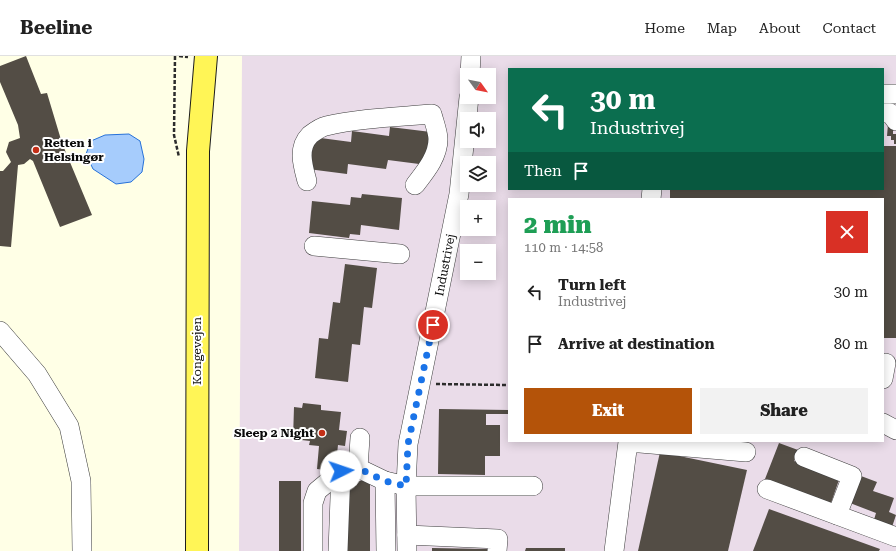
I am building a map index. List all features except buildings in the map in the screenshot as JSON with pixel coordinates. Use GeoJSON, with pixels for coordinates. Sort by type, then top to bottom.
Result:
{"type":"FeatureCollection","features":[{"type":"Feature","properties":{"kind":"main road","name":"Kongevejen"},"geometry":{"type":"LineString","coordinates":[[190,56],[198,151]]}},
{"type":"Feature","properties":{"kind":"main road","name":"Kongevejen"},"geometry":{"type":"LineString","coordinates":[[197,551],[198,151],[206,56]]}},
{"type":"Feature","properties":{"kind":"street"},"geometry":{"type":"LineString","coordinates":[[470,68],[471,56]]}},
{"type":"Feature","properties":{"kind":"street"},"geometry":{"type":"LineString","coordinates":[[884,94],[896,94]]}},
{"type":"Feature","properties":{"kind":"street","name":"Industrivej"},"geometry":{"type":"LineString","coordinates":[[407,543],[406,486],[408,444],[460,194],[468,104]]}},
{"type":"Feature","properties":{"kind":"street"},"geometry":{"type":"LineString","coordinates":[[884,113],[890,113],[896,121]]}},
{"type":"Feature","properties":{"kind":"street"},"geometry":{"type":"LineString","coordinates":[[307,181],[302,163],[302,150],[309,136],[324,126],[392,117],[432,114],[438,139],[435,153],[428,169],[415,185]]}},
{"type":"Feature","properties":{"kind":"street"},"geometry":{"type":"LineString","coordinates":[[314,246],[400,254]]}},
{"type":"Feature","properties":{"kind":"street"},"geometry":{"type":"LineString","coordinates":[[0,331],[37,374],[69,426],[81,481],[82,551]]}},
{"type":"Feature","properties":{"kind":"street"},"geometry":{"type":"LineString","coordinates":[[884,424],[896,430]]}},
{"type":"Feature","properties":{"kind":"street"},"geometry":{"type":"LineString","coordinates":[[338,551],[349,469],[360,438]]}},
{"type":"Feature","properties":{"kind":"street"},"geometry":{"type":"LineString","coordinates":[[614,551],[628,442],[746,452]]}},
{"type":"Feature","properties":{"kind":"street"},"geometry":{"type":"LineString","coordinates":[[804,457],[852,476],[837,515]]}},
{"type":"Feature","properties":{"kind":"street"},"geometry":{"type":"LineString","coordinates":[[349,469],[385,481],[406,486],[533,486]]}},
{"type":"Feature","properties":{"kind":"street"},"geometry":{"type":"LineString","coordinates":[[313,551],[313,503],[317,491],[349,469]]}},
{"type":"Feature","properties":{"kind":"street"},"geometry":{"type":"LineString","coordinates":[[385,481],[386,551]]}},
{"type":"Feature","properties":{"kind":"street"},"geometry":{"type":"LineString","coordinates":[[767,489],[896,537]]}},
{"type":"Feature","properties":{"kind":"street"},"geometry":{"type":"LineString","coordinates":[[407,543],[498,539],[497,551]]}},
{"type":"Feature","properties":{"kind":"path"},"geometry":{"type":"LineString","coordinates":[[421,384],[508,385]]}},
{"type":"Feature","properties":{"kind":"shaded area"},"geometry":{"type":"Polygon","coordinates":[[[242,56],[896,56],[896,551],[239,551],[242,56]]]}},
{"type":"Feature","properties":{"kind":"water"},"geometry":{"type":"Polygon","coordinates":[[[129,134],[140,141],[144,159],[142,172],[131,182],[116,184],[93,169],[86,154],[91,141],[105,135],[129,134]]]}},
{"type":"Feature","properties":{"kind":"place","name":"Retten i Helsingør"},"geometry":{"type":"Point","coordinates":[36,150]}},
{"type":"Feature","properties":{"kind":"place","name":"Sleep 2 Night"},"geometry":{"type":"Point","coordinates":[322,433]}},
{"type":"Feature","properties":{"kind":"route"},"geometry":{"type":"LineString","coordinates":[[341,471],[358,468],[385,481],[406,486],[408,444],[433,325]]}}]}
